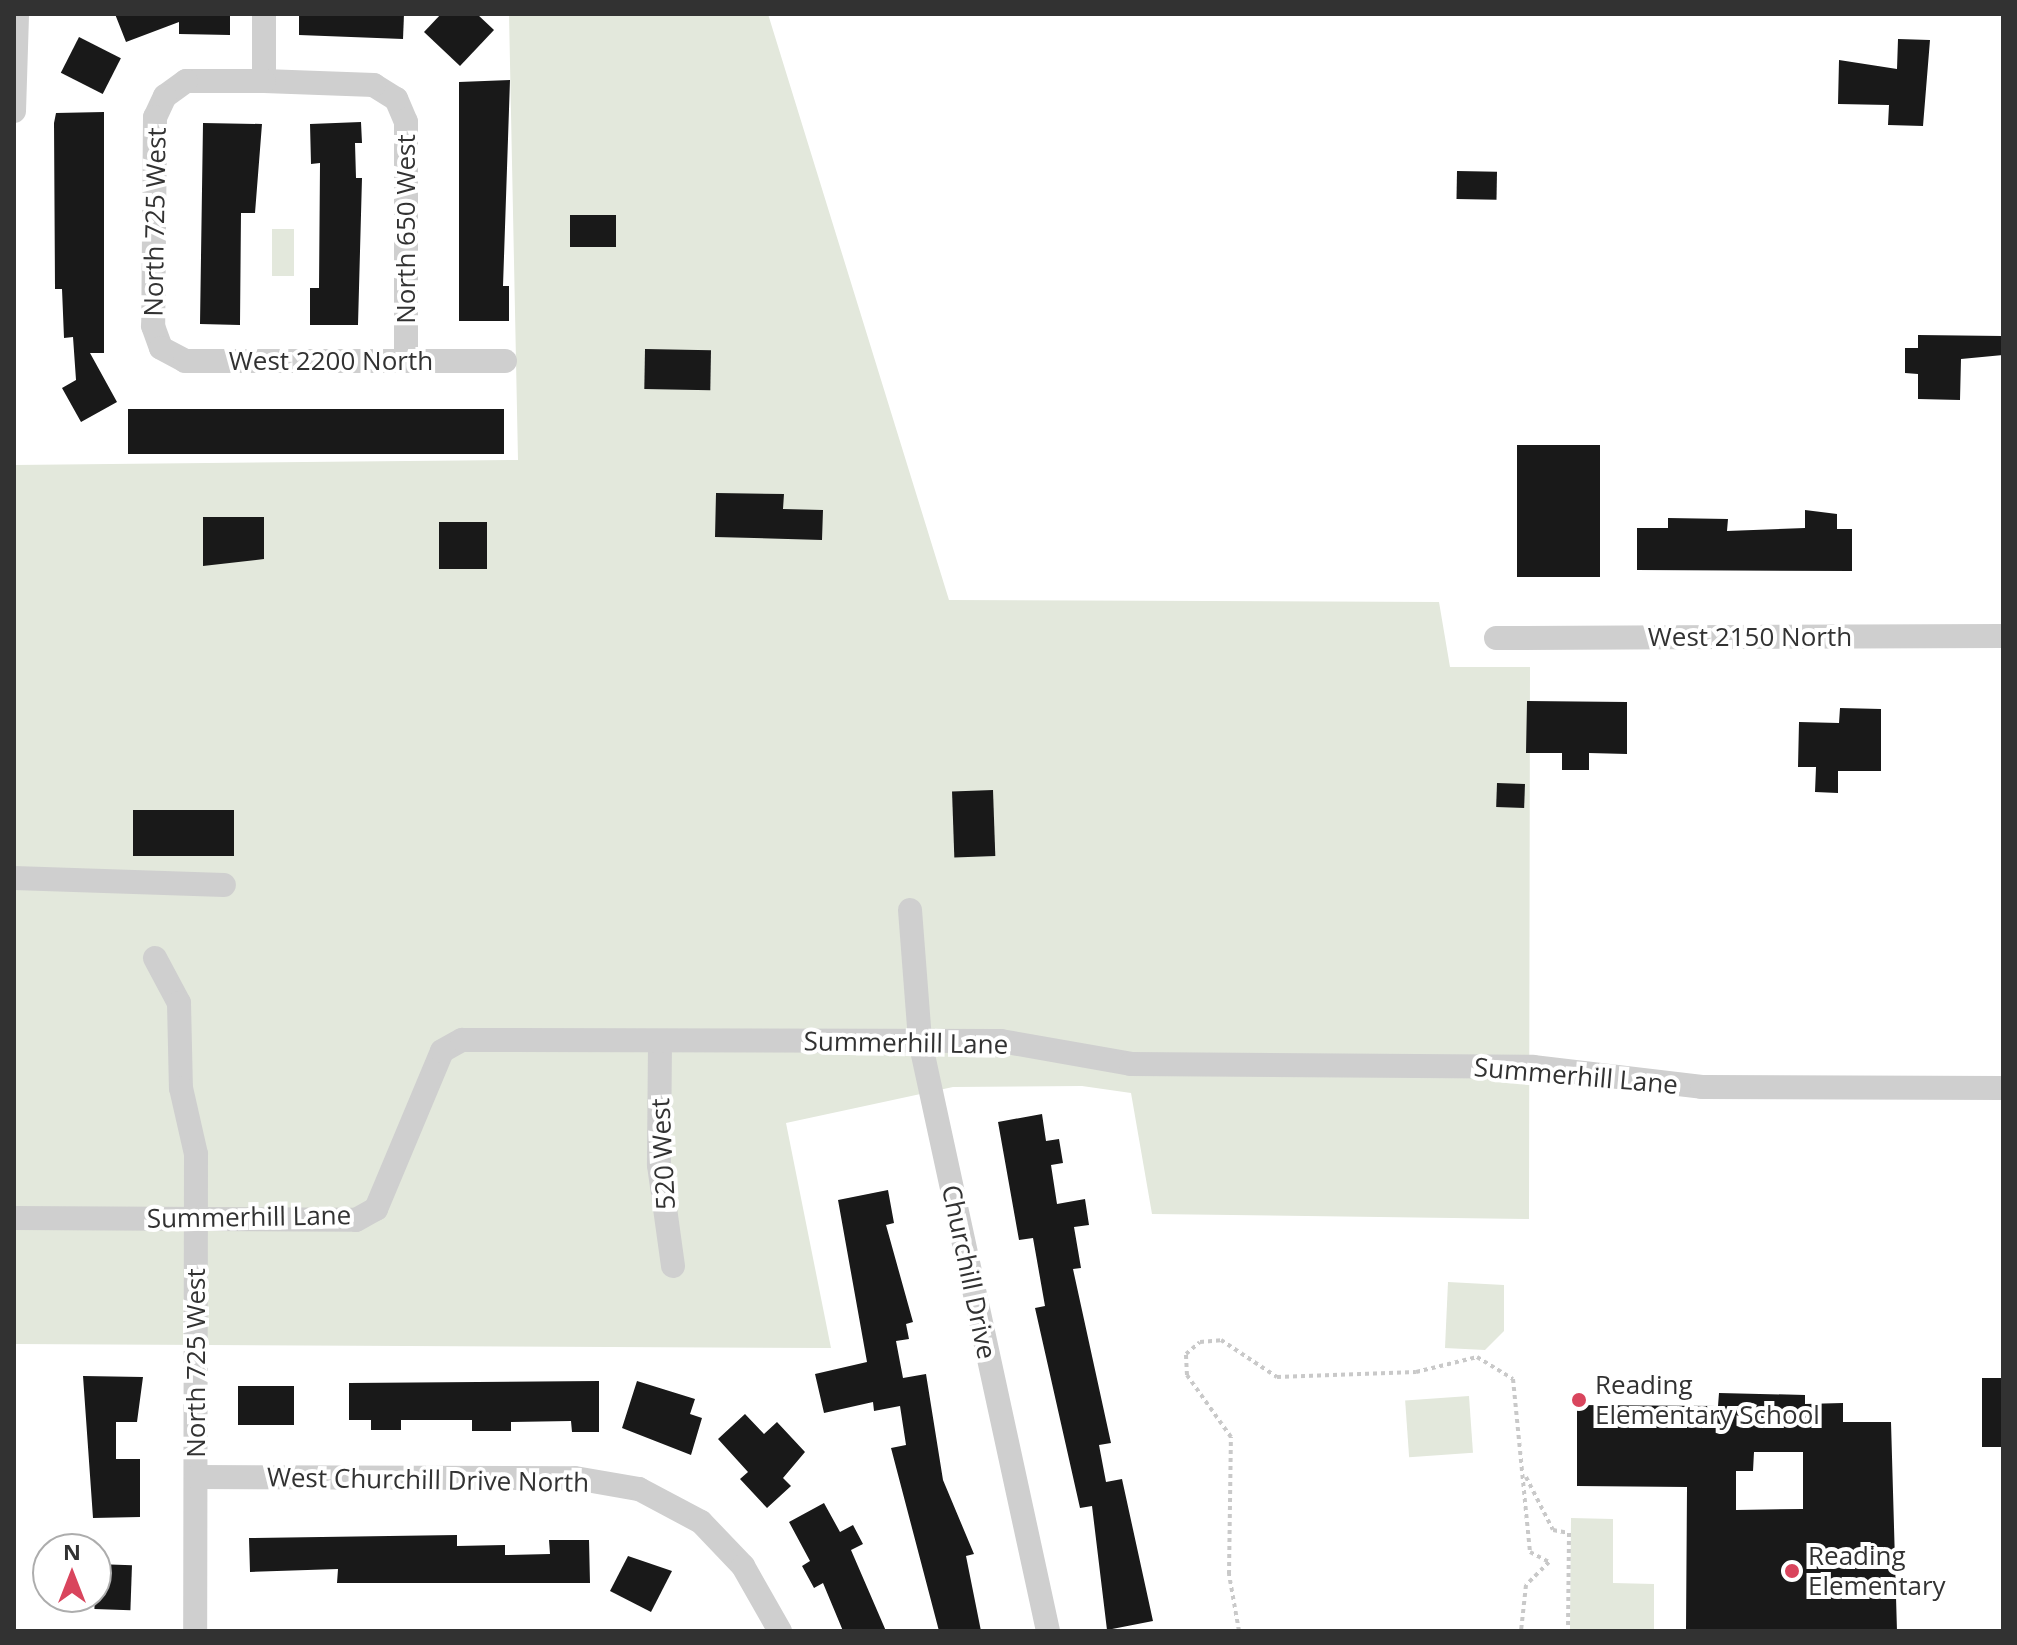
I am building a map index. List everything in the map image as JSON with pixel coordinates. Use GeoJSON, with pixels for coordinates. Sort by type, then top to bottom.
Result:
{"type":"FeatureCollection","features":[{"type":"Feature","properties":{"kind":"street"},"geometry":{"type":"LineString","coordinates":[[14,111],[17,14]]}},
{"type":"Feature","properties":{"kind":"street"},"geometry":{"type":"LineString","coordinates":[[264,14],[264,81]]}},
{"type":"Feature","properties":{"kind":"street","name":"North 725 West"},"geometry":{"type":"LineString","coordinates":[[161,348],[153,326],[155,132],[165,96],[186,81],[264,81]]}},
{"type":"Feature","properties":{"kind":"street","name":"North 650 West"},"geometry":{"type":"LineString","coordinates":[[264,81],[374,85],[396,99],[406,122],[406,361]]}},
{"type":"Feature","properties":{"kind":"street","name":"West 2200 North"},"geometry":{"type":"LineString","coordinates":[[161,348],[185,361],[505,361]]}},
{"type":"Feature","properties":{"kind":"street","name":"West 2150 North"},"geometry":{"type":"LineString","coordinates":[[1496,638],[2003,636]]}},
{"type":"Feature","properties":{"kind":"street"},"geometry":{"type":"LineString","coordinates":[[14,878],[224,885]]}},
{"type":"Feature","properties":{"kind":"street","name":"Churchill Drive"},"geometry":{"type":"LineString","coordinates":[[910,910],[920,1041],[1048,1631]]}},
{"type":"Feature","properties":{"kind":"street","name":"North 725 West"},"geometry":{"type":"LineString","coordinates":[[155,958],[179,1003],[196,1220],[195,1631]]}},
{"type":"Feature","properties":{"kind":"street","name":"Summerhill Lane"},"geometry":{"type":"LineString","coordinates":[[14,1218],[356,1220],[376,1209],[442,1051],[462,1040],[1001,1041],[1131,1064],[1533,1067],[1702,1087],[2003,1088]]}},
{"type":"Feature","properties":{"kind":"street","name":"520 West"},"geometry":{"type":"LineString","coordinates":[[660,1042],[659,1165],[673,1266]]}},
{"type":"Feature","properties":{"kind":"street","name":"West Churchill Drive North"},"geometry":{"type":"LineString","coordinates":[[196,1477],[575,1478],[639,1489],[701,1522],[743,1566],[780,1631]]}},
{"type":"Feature","properties":{"kind":"path"},"geometry":{"type":"LineString","coordinates":[[1239,1631],[1229,1574],[1231,1437],[1187,1375],[1186,1354],[1200,1342],[1221,1340],[1277,1377],[1416,1372],[1477,1357],[1513,1379],[1530,1552],[1549,1562],[1526,1585],[1521,1631]]}},
{"type":"Feature","properties":{"kind":"path"},"geometry":{"type":"LineString","coordinates":[[1524,1476],[1553,1530],[1569,1533],[1568,1631]]}},
{"type":"Feature","properties":{"kind":"shaded area"},"geometry":{"type":"Polygon","coordinates":[[[509,14],[768,14],[949,600],[1439,602],[1450,667],[1530,667],[1529,1219],[1152,1214],[1131,1093],[1082,1086],[953,1087],[786,1123],[831,1348],[14,1344],[14,465],[518,460],[509,14]]]}},
{"type":"Feature","properties":{"kind":"shaded area"},"geometry":{"type":"Polygon","coordinates":[[[272,229],[294,229],[294,276],[272,276],[272,229]]]}},
{"type":"Feature","properties":{"kind":"shaded area"},"geometry":{"type":"Polygon","coordinates":[[[1448,1282],[1504,1285],[1504,1331],[1485,1350],[1445,1348],[1448,1282]]]}},
{"type":"Feature","properties":{"kind":"shaded area"},"geometry":{"type":"Polygon","coordinates":[[[1469,1396],[1473,1453],[1409,1457],[1405,1400],[1469,1396]]]}},
{"type":"Feature","properties":{"kind":"shaded area"},"geometry":{"type":"Polygon","coordinates":[[[1571,1518],[1613,1519],[1613,1583],[1654,1584],[1654,1631],[1570,1631],[1571,1518]]]}},
{"type":"Feature","properties":{"kind":"building"},"geometry":{"type":"Polygon","coordinates":[[[115,14],[230,14],[230,35],[179,34],[179,22],[126,42],[115,14]]]}},
{"type":"Feature","properties":{"kind":"building"},"geometry":{"type":"Polygon","coordinates":[[[299,14],[404,14],[403,39],[299,35],[299,14]]]}},
{"type":"Feature","properties":{"kind":"building"},"geometry":{"type":"Polygon","coordinates":[[[441,14],[477,14],[494,30],[460,66],[424,32],[441,14]]]}},
{"type":"Feature","properties":{"kind":"building"},"geometry":{"type":"Polygon","coordinates":[[[79,37],[121,58],[103,94],[61,73],[79,37]]]}},
{"type":"Feature","properties":{"kind":"building"},"geometry":{"type":"Polygon","coordinates":[[[1898,39],[1930,40],[1923,126],[1888,125],[1889,105],[1838,104],[1839,60],[1897,69],[1898,39]]]}},
{"type":"Feature","properties":{"kind":"building"},"geometry":{"type":"Polygon","coordinates":[[[510,80],[503,286],[509,286],[509,321],[459,321],[459,82],[510,80]]]}},
{"type":"Feature","properties":{"kind":"building"},"geometry":{"type":"Polygon","coordinates":[[[104,112],[104,353],[90,353],[117,402],[81,422],[62,388],[76,380],[73,337],[64,338],[62,289],[55,289],[54,123],[56,113],[104,112]]]}},
{"type":"Feature","properties":{"kind":"building"},"geometry":{"type":"Polygon","coordinates":[[[361,122],[362,143],[355,143],[356,178],[362,178],[358,325],[310,325],[310,288],[319,288],[320,163],[311,164],[310,124],[361,122]]]}},
{"type":"Feature","properties":{"kind":"building"},"geometry":{"type":"Polygon","coordinates":[[[203,123],[262,124],[255,213],[241,213],[240,325],[200,324],[203,123]]]}},
{"type":"Feature","properties":{"kind":"building"},"geometry":{"type":"Polygon","coordinates":[[[1457,171],[1497,172],[1497,200],[1457,199],[1457,171]]]}},
{"type":"Feature","properties":{"kind":"building"},"geometry":{"type":"Polygon","coordinates":[[[570,215],[616,215],[616,247],[570,247],[570,215]]]}},
{"type":"Feature","properties":{"kind":"building"},"geometry":{"type":"Polygon","coordinates":[[[1918,335],[2003,336],[2003,355],[1961,359],[1960,400],[1918,399],[1918,374],[1905,373],[1905,348],[1918,348],[1918,335]]]}},
{"type":"Feature","properties":{"kind":"building"},"geometry":{"type":"Polygon","coordinates":[[[645,349],[711,350],[710,390],[644,389],[645,349]]]}},
{"type":"Feature","properties":{"kind":"building"},"geometry":{"type":"Polygon","coordinates":[[[128,409],[504,409],[504,454],[128,454],[128,409]]]}},
{"type":"Feature","properties":{"kind":"building"},"geometry":{"type":"Polygon","coordinates":[[[1517,445],[1600,445],[1600,577],[1517,577],[1517,445]]]}},
{"type":"Feature","properties":{"kind":"building"},"geometry":{"type":"Polygon","coordinates":[[[716,493],[784,494],[783,509],[823,510],[822,540],[715,537],[716,493]]]}},
{"type":"Feature","properties":{"kind":"building"},"geometry":{"type":"Polygon","coordinates":[[[1805,510],[1837,514],[1837,529],[1852,529],[1852,571],[1637,570],[1637,528],[1668,528],[1668,518],[1728,519],[1727,531],[1805,528],[1805,510]]]}},
{"type":"Feature","properties":{"kind":"building"},"geometry":{"type":"Polygon","coordinates":[[[203,517],[264,517],[264,559],[203,566],[203,517]]]}},
{"type":"Feature","properties":{"kind":"building"},"geometry":{"type":"Polygon","coordinates":[[[439,522],[487,522],[487,569],[439,569],[439,522]]]}},
{"type":"Feature","properties":{"kind":"building"},"geometry":{"type":"Polygon","coordinates":[[[1527,701],[1627,702],[1627,754],[1589,753],[1589,770],[1562,770],[1562,753],[1526,753],[1527,701]]]}},
{"type":"Feature","properties":{"kind":"building"},"geometry":{"type":"Polygon","coordinates":[[[1840,708],[1881,709],[1881,771],[1838,771],[1838,793],[1815,792],[1816,767],[1798,767],[1799,722],[1839,723],[1840,708]]]}},
{"type":"Feature","properties":{"kind":"building"},"geometry":{"type":"Polygon","coordinates":[[[1497,783],[1525,784],[1524,808],[1496,807],[1497,783]]]}},
{"type":"Feature","properties":{"kind":"building"},"geometry":{"type":"Polygon","coordinates":[[[993,790],[995,856],[954,857],[952,791],[993,790]]]}},
{"type":"Feature","properties":{"kind":"building"},"geometry":{"type":"Polygon","coordinates":[[[133,810],[234,810],[234,856],[133,856],[133,810]]]}},
{"type":"Feature","properties":{"kind":"building"},"geometry":{"type":"Polygon","coordinates":[[[1042,1114],[1046,1141],[1059,1139],[1063,1163],[1051,1165],[1057,1204],[1085,1199],[1089,1225],[1074,1227],[1081,1268],[1073,1269],[1111,1443],[1099,1445],[1106,1482],[1122,1479],[1153,1621],[1107,1630],[1092,1506],[1080,1508],[1035,1308],[1045,1306],[1033,1238],[1019,1240],[998,1122],[1042,1114]]]}},
{"type":"Feature","properties":{"kind":"building"},"geometry":{"type":"Polygon","coordinates":[[[888,1190],[894,1223],[886,1225],[913,1322],[906,1324],[909,1339],[896,1341],[903,1378],[926,1374],[943,1480],[974,1554],[966,1556],[981,1631],[939,1631],[891,1448],[906,1445],[900,1406],[874,1411],[873,1402],[824,1413],[815,1374],[867,1362],[838,1200],[888,1190]]]}},
{"type":"Feature","properties":{"kind":"building"},"geometry":{"type":"Polygon","coordinates":[[[83,1376],[143,1377],[137,1422],[116,1422],[116,1459],[140,1459],[140,1517],[93,1518],[83,1376]]]}},
{"type":"Feature","properties":{"kind":"building"},"geometry":{"type":"Polygon","coordinates":[[[1982,1378],[2003,1378],[2003,1447],[1982,1447],[1982,1378]]]}},
{"type":"Feature","properties":{"kind":"building"},"geometry":{"type":"Polygon","coordinates":[[[599,1381],[599,1432],[572,1432],[571,1421],[511,1422],[511,1431],[472,1431],[472,1420],[401,1420],[401,1430],[371,1430],[371,1420],[349,1420],[349,1383],[599,1381]]]}},
{"type":"Feature","properties":{"kind":"building"},"geometry":{"type":"Polygon","coordinates":[[[637,1381],[695,1399],[690,1414],[702,1418],[691,1455],[622,1428],[637,1381]]]}},
{"type":"Feature","properties":{"kind":"building"},"geometry":{"type":"Polygon","coordinates":[[[238,1386],[294,1386],[294,1425],[238,1425],[238,1386]]]}},
{"type":"Feature","properties":{"kind":"building","name":"Reading Elementary"},"geometry":{"type":"Polygon","coordinates":[[[1719,1393],[1805,1395],[1805,1404],[1843,1403],[1843,1422],[1891,1422],[1897,1631],[1686,1631],[1687,1487],[1577,1486],[1577,1405],[1718,1406],[1719,1393]],[[1754,1452],[1753,1471],[1736,1471],[1736,1510],[1803,1509],[1803,1452],[1754,1452]]]}},
{"type":"Feature","properties":{"kind":"building"},"geometry":{"type":"Polygon","coordinates":[[[745,1414],[764,1434],[777,1422],[805,1452],[783,1478],[791,1486],[767,1508],[740,1479],[748,1472],[718,1439],[745,1414]]]}},
{"type":"Feature","properties":{"kind":"building"},"geometry":{"type":"Polygon","coordinates":[[[824,1503],[840,1532],[853,1525],[863,1544],[851,1550],[886,1631],[843,1631],[823,1583],[814,1588],[802,1566],[810,1561],[789,1522],[824,1503]]]}},
{"type":"Feature","properties":{"kind":"building"},"geometry":{"type":"Polygon","coordinates":[[[457,1535],[457,1546],[505,1545],[505,1555],[550,1554],[549,1540],[589,1540],[590,1583],[337,1583],[338,1569],[250,1572],[249,1538],[457,1535]]]}},
{"type":"Feature","properties":{"kind":"building"},"geometry":{"type":"Polygon","coordinates":[[[628,1556],[672,1571],[651,1612],[610,1591],[628,1556]]]}},
{"type":"Feature","properties":{"kind":"building"},"geometry":{"type":"Polygon","coordinates":[[[112,1565],[132,1565],[130,1610],[112,1610],[112,1565]]]}},
{"type":"Feature","properties":{"kind":"place","name":"Reading Elementary School"},"geometry":{"type":"Point","coordinates":[1579,1400]}},
{"type":"Feature","properties":{"kind":"place","name":"Reading Elementary"},"geometry":{"type":"Point","coordinates":[1792,1571]}}]}
